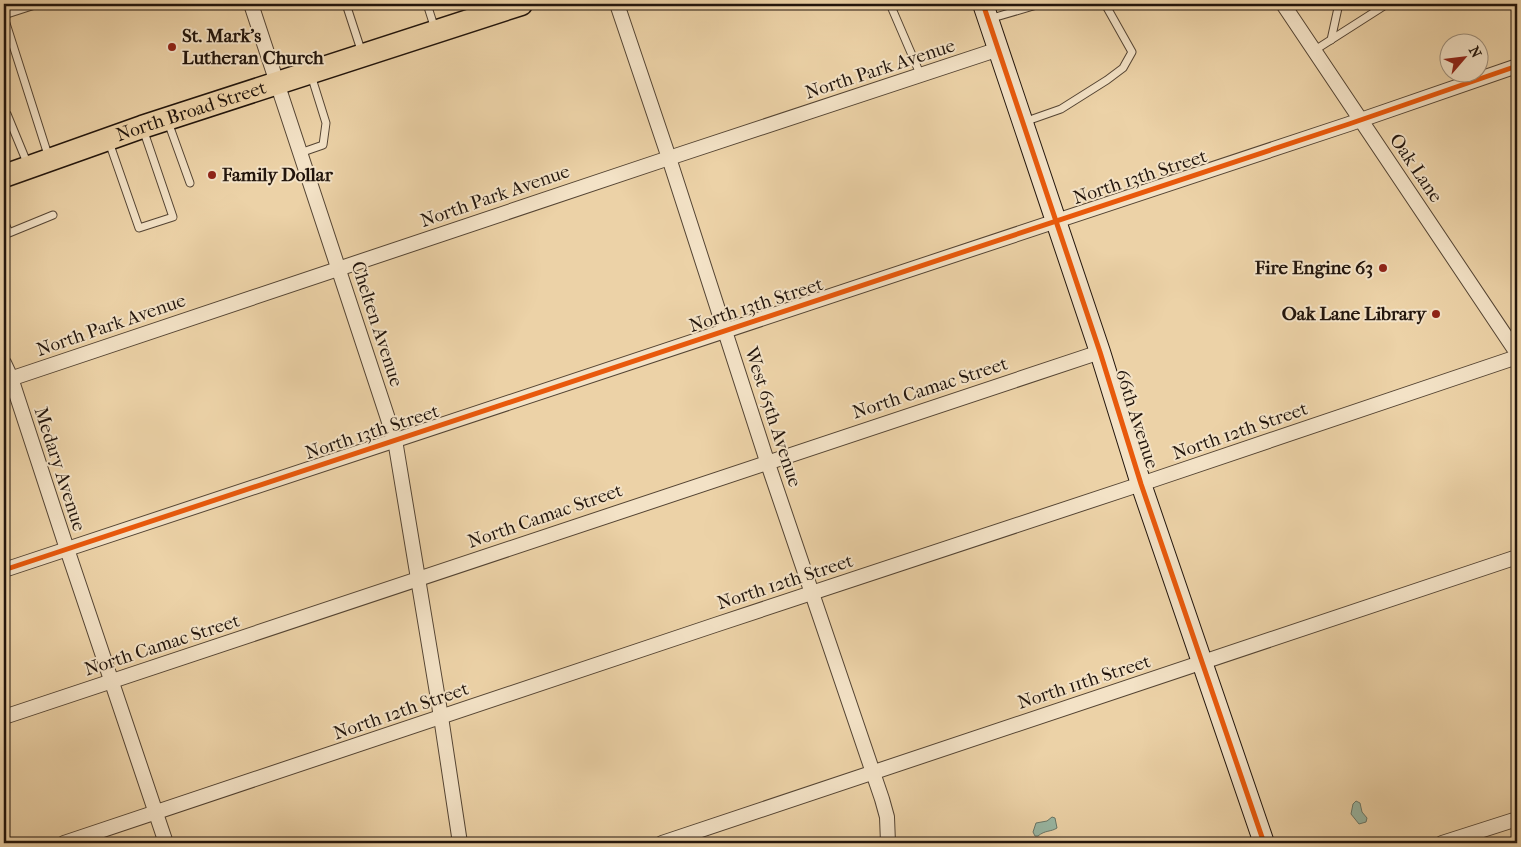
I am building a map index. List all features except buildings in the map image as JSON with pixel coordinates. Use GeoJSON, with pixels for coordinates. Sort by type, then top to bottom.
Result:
{"type":"FeatureCollection","features":[{"type":"Feature","properties":{"kind":"main road","name":"North Broad Street"},"geometry":{"type":"LineString","coordinates":[[4,176],[142,127],[521,4]]}},
{"type":"Feature","properties":{"kind":"street","name":"Chelten Avenue"},"geometry":{"type":"LineString","coordinates":[[251,4],[333,253],[340,268],[395,440],[460,843]]}},
{"type":"Feature","properties":{"kind":"street","name":"West 65th Avenue"},"geometry":{"type":"LineString","coordinates":[[617,4],[767,461],[873,772],[887,817],[888,843]]}},
{"type":"Feature","properties":{"kind":"street","name":"Oak Lane"},"geometry":{"type":"LineString","coordinates":[[1284,4],[1517,355]]}},
{"type":"Feature","properties":{"kind":"street","name":"66th Avenue"},"geometry":{"type":"LineString","coordinates":[[986,12],[1100,352],[1141,484],[1264,843]]}},
{"type":"Feature","properties":{"kind":"street","name":"North Park Avenue"},"geometry":{"type":"LineString","coordinates":[[8,380],[999,49]]}},
{"type":"Feature","properties":{"kind":"street","name":"North 13th Street"},"geometry":{"type":"LineString","coordinates":[[4,570],[1517,66]]}},
{"type":"Feature","properties":{"kind":"street","name":"North Camac Street"},"geometry":{"type":"LineString","coordinates":[[4,717],[767,461],[1100,352]]}},
{"type":"Feature","properties":{"kind":"street","name":"North 12th Street"},"geometry":{"type":"LineString","coordinates":[[64,843],[156,814],[1141,484],[1517,355]]}},
{"type":"Feature","properties":{"kind":"street","name":"Medary Avenue"},"geometry":{"type":"LineString","coordinates":[[4,363],[8,380],[166,843]]}},
{"type":"Feature","properties":{"kind":"street","name":"North 11th Street"},"geometry":{"type":"LineString","coordinates":[[662,843],[1517,557]]}},
{"type":"Feature","properties":{"kind":"street"},"geometry":{"type":"LineString","coordinates":[[1442,843],[1517,818]]}},
{"type":"Feature","properties":{"kind":"lane"},"geometry":{"type":"LineString","coordinates":[[38,4],[4,16],[39,164]]}},
{"type":"Feature","properties":{"kind":"lane"},"geometry":{"type":"LineString","coordinates":[[346,4],[363,56]]}},
{"type":"Feature","properties":{"kind":"lane"},"geometry":{"type":"LineString","coordinates":[[427,4],[436,32]]}},
{"type":"Feature","properties":{"kind":"lane"},"geometry":{"type":"LineString","coordinates":[[890,4],[920,76]]}},
{"type":"Feature","properties":{"kind":"lane"},"geometry":{"type":"LineString","coordinates":[[986,12],[1040,4]]}},
{"type":"Feature","properties":{"kind":"lane"},"geometry":{"type":"LineString","coordinates":[[1023,123],[1061,109],[1124,68],[1132,52],[1105,4]]}},
{"type":"Feature","properties":{"kind":"lane"},"geometry":{"type":"LineString","coordinates":[[1331,40],[1338,8],[1341,4]]}},
{"type":"Feature","properties":{"kind":"lane"},"geometry":{"type":"LineString","coordinates":[[1315,50],[1387,4]]}},
{"type":"Feature","properties":{"kind":"lane"},"geometry":{"type":"LineString","coordinates":[[300,152],[323,145],[326,123],[310,72]]}},
{"type":"Feature","properties":{"kind":"lane"},"geometry":{"type":"LineString","coordinates":[[4,115],[7,114],[39,164]]}},
{"type":"Feature","properties":{"kind":"lane"},"geometry":{"type":"LineString","coordinates":[[167,119],[190,183]]}},
{"type":"Feature","properties":{"kind":"lane"},"geometry":{"type":"LineString","coordinates":[[108,140],[139,228],[173,217],[142,127]]}},
{"type":"Feature","properties":{"kind":"lane"},"geometry":{"type":"LineString","coordinates":[[4,221],[8,233],[53,215]]}},
{"type":"Feature","properties":{"kind":"shaded area"},"geometry":{"type":"Polygon","coordinates":[[[1356,801],[1360,803],[1362,812],[1367,818],[1366,822],[1359,824],[1351,814],[1353,804],[1356,801]]]}},
{"type":"Feature","properties":{"kind":"shaded area"},"geometry":{"type":"Polygon","coordinates":[[[1052,817],[1055,818],[1057,828],[1035,836],[1033,832],[1036,823],[1047,821],[1052,817]]]}},
{"type":"Feature","properties":{"kind":"cycle path"},"geometry":{"type":"LineString","coordinates":[[983,4],[1100,352],[1141,484],[1264,843]]}},
{"type":"Feature","properties":{"kind":"cycle path"},"geometry":{"type":"LineString","coordinates":[[4,570],[1349,124],[1517,66]]}},
{"type":"Feature","properties":{"kind":"place","name":"St. Mark's Lutheran Church"},"geometry":{"type":"Point","coordinates":[172,47]}},
{"type":"Feature","properties":{"kind":"place","name":"Family Dollar"},"geometry":{"type":"Point","coordinates":[212,175]}},
{"type":"Feature","properties":{"kind":"place","name":"Fire Engine 63"},"geometry":{"type":"Point","coordinates":[1383,268]}},
{"type":"Feature","properties":{"kind":"place","name":"Oak Lane Library"},"geometry":{"type":"Point","coordinates":[1436,314]}}]}
